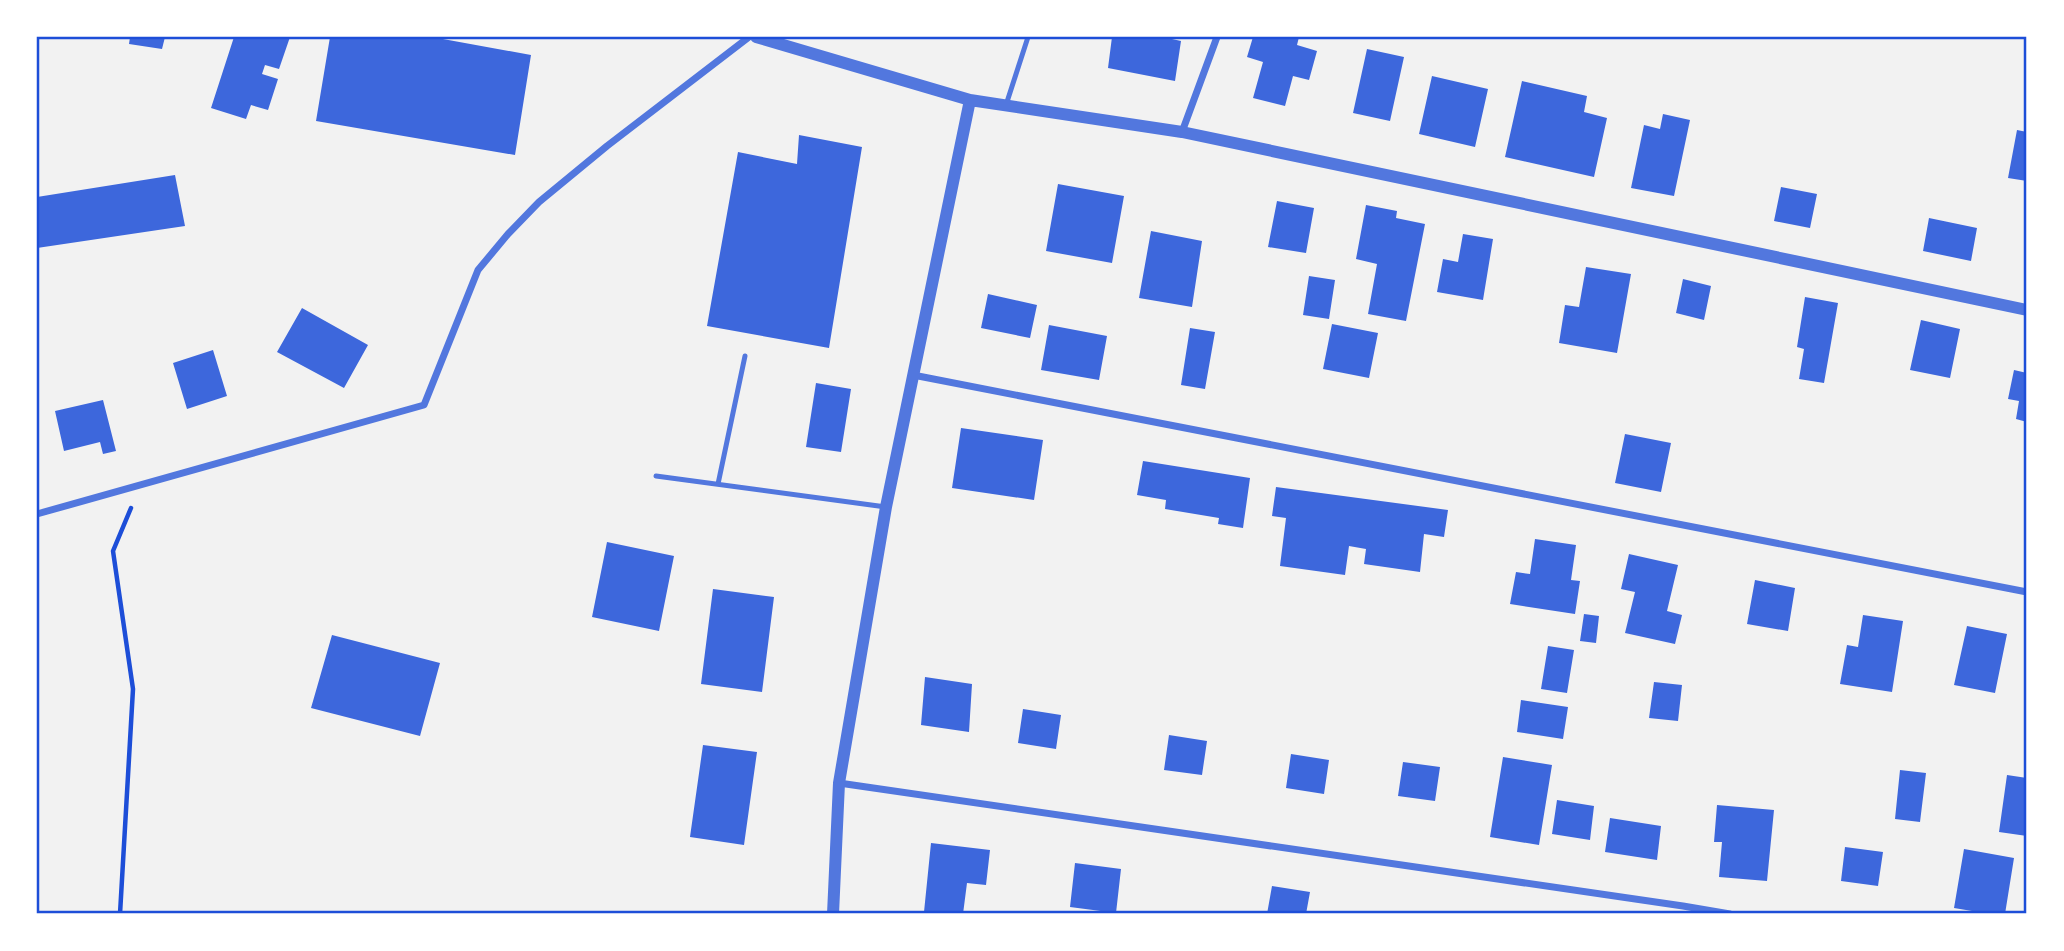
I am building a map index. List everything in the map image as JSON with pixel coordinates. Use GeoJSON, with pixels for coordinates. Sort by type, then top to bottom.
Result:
{"type":"FeatureCollection","features":[{"type":"Feature","properties":{"kind":"street"},"geometry":{"type":"LineString","coordinates":[[37,514],[424,405],[478,270],[508,234],[539,202],[607,146],[749,37]]}},
{"type":"Feature","properties":{"kind":"street"},"geometry":{"type":"LineString","coordinates":[[756,37],[970,100],[1182,132],[2027,310]]}},
{"type":"Feature","properties":{"kind":"street"},"geometry":{"type":"LineString","coordinates":[[1182,132],[1217,37]]}},
{"type":"Feature","properties":{"kind":"street"},"geometry":{"type":"LineString","coordinates":[[833,914],[839,783],[886,507],[970,100]]}},
{"type":"Feature","properties":{"kind":"street"},"geometry":{"type":"LineString","coordinates":[[913,374],[2027,592]]}},
{"type":"Feature","properties":{"kind":"street"},"geometry":{"type":"LineString","coordinates":[[839,783],[1730,914]]}},
{"type":"Feature","properties":{"kind":"lane"},"geometry":{"type":"LineString","coordinates":[[1006,105],[1028,37]]}},
{"type":"Feature","properties":{"kind":"lane"},"geometry":{"type":"LineString","coordinates":[[718,484],[745,356]]}},
{"type":"Feature","properties":{"kind":"lane"},"geometry":{"type":"LineString","coordinates":[[656,476],[886,507]]}},
{"type":"Feature","properties":{"kind":"path"},"geometry":{"type":"LineString","coordinates":[[120,914],[132,689],[113,551],[141,485]]}},
{"type":"Feature","properties":{"kind":"building"},"geometry":{"type":"Polygon","coordinates":[[[130,37],[165,37],[162,49],[129,44],[130,37]]]}},
{"type":"Feature","properties":{"kind":"building"},"geometry":{"type":"Polygon","coordinates":[[[234,37],[290,37],[279,69],[265,65],[262,74],[278,79],[268,110],[251,105],[246,119],[211,108],[234,37]]]}},
{"type":"Feature","properties":{"kind":"building"},"geometry":{"type":"Polygon","coordinates":[[[330,37],[432,37],[531,55],[515,155],[316,121],[330,37]]]}},
{"type":"Feature","properties":{"kind":"building"},"geometry":{"type":"Polygon","coordinates":[[[1112,37],[1163,37],[1181,41],[1175,81],[1108,68],[1112,37]]]}},
{"type":"Feature","properties":{"kind":"building"},"geometry":{"type":"Polygon","coordinates":[[[1253,37],[1299,37],[1297,45],[1317,51],[1309,80],[1293,76],[1285,106],[1253,98],[1263,62],[1247,57],[1253,37]]]}},
{"type":"Feature","properties":{"kind":"building"},"geometry":{"type":"Polygon","coordinates":[[[1367,49],[1404,57],[1390,121],[1353,113],[1367,49]]]}},
{"type":"Feature","properties":{"kind":"building"},"geometry":{"type":"Polygon","coordinates":[[[1432,76],[1488,89],[1475,147],[1419,134],[1432,76]]]}},
{"type":"Feature","properties":{"kind":"building"},"geometry":{"type":"Polygon","coordinates":[[[1522,81],[1587,96],[1584,112],[1607,118],[1594,177],[1505,157],[1522,81]]]}},
{"type":"Feature","properties":{"kind":"building"},"geometry":{"type":"Polygon","coordinates":[[[1663,114],[1690,120],[1674,196],[1631,188],[1644,125],[1660,129],[1663,114]]]}},
{"type":"Feature","properties":{"kind":"building"},"geometry":{"type":"Polygon","coordinates":[[[2017,130],[2027,132],[2027,181],[2008,178],[2017,130]]]}},
{"type":"Feature","properties":{"kind":"building"},"geometry":{"type":"Polygon","coordinates":[[[799,135],[862,147],[829,348],[707,326],[738,152],[797,164],[799,135]]]}},
{"type":"Feature","properties":{"kind":"building"},"geometry":{"type":"Polygon","coordinates":[[[175,175],[185,226],[37,248],[37,197],[175,175]]]}},
{"type":"Feature","properties":{"kind":"building"},"geometry":{"type":"Polygon","coordinates":[[[1058,184],[1124,196],[1112,263],[1046,251],[1058,184]]]}},
{"type":"Feature","properties":{"kind":"building"},"geometry":{"type":"Polygon","coordinates":[[[1781,187],[1817,194],[1810,228],[1774,221],[1781,187]]]}},
{"type":"Feature","properties":{"kind":"building"},"geometry":{"type":"Polygon","coordinates":[[[1277,201],[1314,208],[1306,253],[1268,247],[1277,201]]]}},
{"type":"Feature","properties":{"kind":"building"},"geometry":{"type":"Polygon","coordinates":[[[1366,205],[1397,211],[1396,218],[1425,224],[1406,321],[1368,314],[1377,264],[1356,259],[1366,205]]]}},
{"type":"Feature","properties":{"kind":"building"},"geometry":{"type":"Polygon","coordinates":[[[1929,218],[1977,228],[1971,261],[1923,251],[1929,218]]]}},
{"type":"Feature","properties":{"kind":"building"},"geometry":{"type":"Polygon","coordinates":[[[1151,231],[1202,241],[1192,307],[1139,298],[1151,231]]]}},
{"type":"Feature","properties":{"kind":"building"},"geometry":{"type":"Polygon","coordinates":[[[1463,234],[1493,239],[1483,300],[1437,292],[1443,259],[1458,262],[1463,234]]]}},
{"type":"Feature","properties":{"kind":"building"},"geometry":{"type":"Polygon","coordinates":[[[1586,267],[1631,274],[1617,353],[1559,343],[1565,305],[1579,307],[1586,267]]]}},
{"type":"Feature","properties":{"kind":"building"},"geometry":{"type":"Polygon","coordinates":[[[1309,276],[1335,280],[1329,319],[1303,315],[1309,276]]]}},
{"type":"Feature","properties":{"kind":"building"},"geometry":{"type":"Polygon","coordinates":[[[1683,279],[1711,286],[1704,320],[1676,313],[1683,279]]]}},
{"type":"Feature","properties":{"kind":"building"},"geometry":{"type":"Polygon","coordinates":[[[988,294],[1037,305],[1030,338],[981,328],[988,294]]]}},
{"type":"Feature","properties":{"kind":"building"},"geometry":{"type":"Polygon","coordinates":[[[1805,297],[1838,303],[1824,383],[1799,379],[1804,349],[1797,347],[1805,297]]]}},
{"type":"Feature","properties":{"kind":"building"},"geometry":{"type":"Polygon","coordinates":[[[302,308],[368,345],[344,388],[277,352],[302,308]]]}},
{"type":"Feature","properties":{"kind":"building"},"geometry":{"type":"Polygon","coordinates":[[[1921,320],[1960,329],[1950,378],[1910,370],[1921,320]]]}},
{"type":"Feature","properties":{"kind":"building"},"geometry":{"type":"Polygon","coordinates":[[[1332,324],[1378,333],[1369,378],[1323,369],[1332,324]]]}},
{"type":"Feature","properties":{"kind":"building"},"geometry":{"type":"Polygon","coordinates":[[[1049,325],[1107,336],[1099,380],[1041,370],[1049,325]]]}},
{"type":"Feature","properties":{"kind":"building"},"geometry":{"type":"Polygon","coordinates":[[[1190,328],[1215,332],[1205,389],[1181,385],[1190,328]]]}},
{"type":"Feature","properties":{"kind":"building"},"geometry":{"type":"Polygon","coordinates":[[[213,350],[227,396],[187,409],[173,363],[213,350]]]}},
{"type":"Feature","properties":{"kind":"building"},"geometry":{"type":"Polygon","coordinates":[[[2014,370],[2027,373],[2027,422],[2016,419],[2019,401],[2008,399],[2014,370]]]}},
{"type":"Feature","properties":{"kind":"building"},"geometry":{"type":"Polygon","coordinates":[[[816,383],[851,389],[841,452],[806,447],[816,383]]]}},
{"type":"Feature","properties":{"kind":"building"},"geometry":{"type":"Polygon","coordinates":[[[103,400],[116,451],[103,454],[100,442],[64,451],[55,411],[103,400]]]}},
{"type":"Feature","properties":{"kind":"building"},"geometry":{"type":"Polygon","coordinates":[[[961,428],[1043,440],[1034,500],[952,488],[961,428]]]}},
{"type":"Feature","properties":{"kind":"building"},"geometry":{"type":"Polygon","coordinates":[[[1625,434],[1671,443],[1661,492],[1615,483],[1625,434]]]}},
{"type":"Feature","properties":{"kind":"building"},"geometry":{"type":"Polygon","coordinates":[[[1143,461],[1250,478],[1243,528],[1218,524],[1219,518],[1165,509],[1166,500],[1137,495],[1143,461]]]}},
{"type":"Feature","properties":{"kind":"building"},"geometry":{"type":"Polygon","coordinates":[[[1276,487],[1448,510],[1444,537],[1424,534],[1420,572],[1364,564],[1366,549],[1349,546],[1345,575],[1280,566],[1286,518],[1272,516],[1276,487]]]}},
{"type":"Feature","properties":{"kind":"building"},"geometry":{"type":"Polygon","coordinates":[[[1535,539],[1576,545],[1571,580],[1580,581],[1575,614],[1510,604],[1516,572],[1530,574],[1535,539]]]}},
{"type":"Feature","properties":{"kind":"building"},"geometry":{"type":"Polygon","coordinates":[[[607,542],[674,556],[659,631],[592,617],[607,542]]]}},
{"type":"Feature","properties":{"kind":"building"},"geometry":{"type":"Polygon","coordinates":[[[1629,554],[1678,565],[1667,611],[1682,615],[1675,644],[1625,633],[1635,592],[1621,589],[1629,554]]]}},
{"type":"Feature","properties":{"kind":"building"},"geometry":{"type":"Polygon","coordinates":[[[1755,580],[1795,588],[1788,631],[1747,624],[1755,580]]]}},
{"type":"Feature","properties":{"kind":"building"},"geometry":{"type":"Polygon","coordinates":[[[713,589],[774,597],[762,692],[701,684],[713,589]]]}},
{"type":"Feature","properties":{"kind":"building"},"geometry":{"type":"Polygon","coordinates":[[[1584,614],[1599,616],[1596,643],[1580,641],[1584,614]]]}},
{"type":"Feature","properties":{"kind":"building"},"geometry":{"type":"Polygon","coordinates":[[[1863,615],[1903,621],[1892,692],[1840,684],[1847,645],[1858,647],[1863,615]]]}},
{"type":"Feature","properties":{"kind":"building"},"geometry":{"type":"Polygon","coordinates":[[[1967,626],[2007,634],[1995,693],[1954,685],[1967,626]]]}},
{"type":"Feature","properties":{"kind":"building"},"geometry":{"type":"Polygon","coordinates":[[[332,635],[440,663],[420,736],[311,708],[332,635]]]}},
{"type":"Feature","properties":{"kind":"building"},"geometry":{"type":"Polygon","coordinates":[[[1548,646],[1574,650],[1567,693],[1541,689],[1548,646]]]}},
{"type":"Feature","properties":{"kind":"building"},"geometry":{"type":"Polygon","coordinates":[[[925,677],[972,684],[969,732],[921,725],[925,677]]]}},
{"type":"Feature","properties":{"kind":"building"},"geometry":{"type":"Polygon","coordinates":[[[1654,682],[1682,685],[1678,721],[1649,718],[1654,682]]]}},
{"type":"Feature","properties":{"kind":"building"},"geometry":{"type":"Polygon","coordinates":[[[1521,700],[1568,707],[1563,739],[1517,732],[1521,700]]]}},
{"type":"Feature","properties":{"kind":"building"},"geometry":{"type":"Polygon","coordinates":[[[1023,709],[1061,715],[1056,749],[1018,743],[1023,709]]]}},
{"type":"Feature","properties":{"kind":"building"},"geometry":{"type":"Polygon","coordinates":[[[1169,735],[1207,741],[1202,775],[1164,770],[1169,735]]]}},
{"type":"Feature","properties":{"kind":"building"},"geometry":{"type":"Polygon","coordinates":[[[703,745],[757,752],[744,845],[690,837],[703,745]]]}},
{"type":"Feature","properties":{"kind":"building"},"geometry":{"type":"Polygon","coordinates":[[[1291,754],[1329,760],[1324,794],[1286,788],[1291,754]]]}},
{"type":"Feature","properties":{"kind":"building"},"geometry":{"type":"Polygon","coordinates":[[[1503,757],[1552,765],[1539,845],[1490,837],[1503,757]]]}},
{"type":"Feature","properties":{"kind":"building"},"geometry":{"type":"Polygon","coordinates":[[[1403,762],[1440,767],[1435,801],[1398,796],[1403,762]]]}},
{"type":"Feature","properties":{"kind":"building"},"geometry":{"type":"Polygon","coordinates":[[[1900,770],[1926,773],[1920,822],[1895,819],[1900,770]]]}},
{"type":"Feature","properties":{"kind":"building"},"geometry":{"type":"Polygon","coordinates":[[[2007,775],[2027,778],[2027,836],[1999,832],[2007,775]]]}},
{"type":"Feature","properties":{"kind":"building"},"geometry":{"type":"Polygon","coordinates":[[[1557,800],[1594,806],[1590,840],[1552,834],[1557,800]]]}},
{"type":"Feature","properties":{"kind":"building"},"geometry":{"type":"Polygon","coordinates":[[[1717,805],[1774,810],[1767,881],[1719,877],[1722,842],[1714,842],[1717,805]]]}},
{"type":"Feature","properties":{"kind":"building"},"geometry":{"type":"Polygon","coordinates":[[[1610,818],[1661,826],[1657,860],[1605,852],[1610,818]]]}},
{"type":"Feature","properties":{"kind":"building"},"geometry":{"type":"Polygon","coordinates":[[[931,843],[990,850],[986,885],[967,883],[963,914],[924,912],[931,843]]]}},
{"type":"Feature","properties":{"kind":"building"},"geometry":{"type":"Polygon","coordinates":[[[1845,847],[1883,852],[1878,886],[1841,881],[1845,847]]]}},
{"type":"Feature","properties":{"kind":"building"},"geometry":{"type":"Polygon","coordinates":[[[1964,849],[2014,858],[2005,914],[1954,908],[1964,849]]]}},
{"type":"Feature","properties":{"kind":"building"},"geometry":{"type":"Polygon","coordinates":[[[1075,863],[1121,869],[1116,913],[1070,907],[1075,863]]]}},
{"type":"Feature","properties":{"kind":"building"},"geometry":{"type":"Polygon","coordinates":[[[1272,886],[1310,892],[1306,914],[1267,914],[1272,886]]]}}]}
